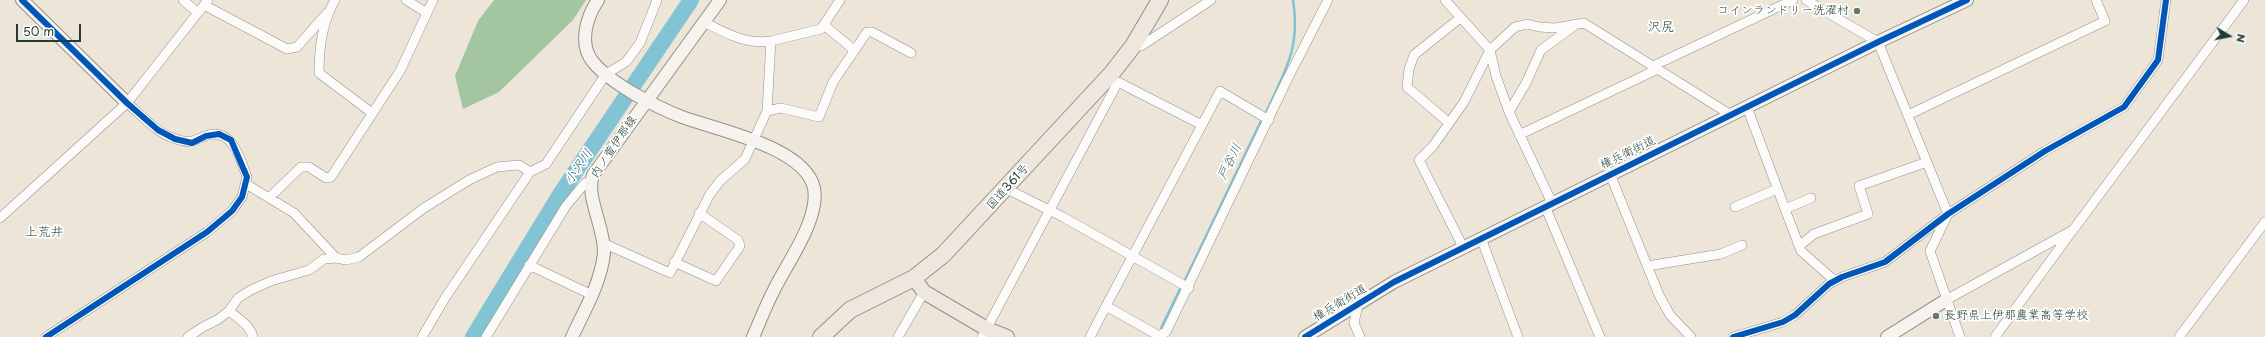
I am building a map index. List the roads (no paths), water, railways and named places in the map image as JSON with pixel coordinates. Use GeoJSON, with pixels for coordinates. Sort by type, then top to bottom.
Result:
{"type":"FeatureCollection","features":[{"type":"Feature","properties":{"kind":"highway","name":"国道361号"},"geometry":{"type":"LineString","coordinates":[[821,337],[850,310],[914,278],[943,256],[1006,189],[1115,78],[1160,0]]}},
{"type":"Feature","properties":{"kind":"main road"},"geometry":{"type":"LineString","coordinates":[[914,278],[924,292],[985,333],[1006,337]]}},
{"type":"Feature","properties":{"kind":"street"},"geometry":{"type":"LineString","coordinates":[[22,0],[127,103],[158,130],[175,139],[192,143],[206,136],[219,134],[231,140],[247,177],[242,197],[232,211],[207,232],[46,337]]}},
{"type":"Feature","properties":{"kind":"street"},"geometry":{"type":"LineString","coordinates":[[183,0],[197,12]]}},
{"type":"Feature","properties":{"kind":"street"},"geometry":{"type":"LineString","coordinates":[[0,218],[127,103],[206,2],[287,49],[292,49],[297,47],[327,13],[335,0]]}},
{"type":"Feature","properties":{"kind":"street"},"geometry":{"type":"LineString","coordinates":[[406,0],[427,13]]}},
{"type":"Feature","properties":{"kind":"street"},"geometry":{"type":"LineString","coordinates":[[269,198],[301,167],[309,167],[326,178],[332,176],[372,112],[400,71],[433,0]]}},
{"type":"Feature","properties":{"kind":"street"},"geometry":{"type":"LineString","coordinates":[[598,0],[592,9],[585,32],[587,47],[592,61],[610,76],[644,99],[687,119],[752,141],[796,162],[810,176],[814,195],[810,221],[773,292],[753,337]]}},
{"type":"Feature","properties":{"kind":"street"},"geometry":{"type":"LineString","coordinates":[[422,337],[445,298],[530,172],[546,164],[610,76],[626,62],[640,43],[657,0]]}},
{"type":"Feature","properties":{"kind":"street","name":"内ノ萱伊那線"},"geometry":{"type":"LineString","coordinates":[[572,337],[592,295],[604,254],[590,182],[593,174],[644,99],[720,0]]}},
{"type":"Feature","properties":{"kind":"street"},"geometry":{"type":"LineString","coordinates":[[704,22],[736,38],[762,42],[817,32],[824,25],[840,0]]}},
{"type":"Feature","properties":{"kind":"street"},"geometry":{"type":"LineString","coordinates":[[1133,46],[1141,46],[1211,0]]}},
{"type":"Feature","properties":{"kind":"street"},"geometry":{"type":"LineString","coordinates":[[1106,306],[1159,336],[1166,332],[1185,286],[1266,118],[1328,0]]}},
{"type":"Feature","properties":{"kind":"street"},"geometry":{"type":"LineString","coordinates":[[1445,0],[1490,50],[1496,76],[1509,112],[1548,205],[1600,337]]}},
{"type":"Feature","properties":{"kind":"street"},"geometry":{"type":"LineString","coordinates":[[1519,135],[1793,0]]}},
{"type":"Feature","properties":{"kind":"street"},"geometry":{"type":"LineString","coordinates":[[1806,0],[1878,42],[1948,214],[1930,251],[1960,337]]}},
{"type":"Feature","properties":{"kind":"street","name":"権兵衛街道"},"geometry":{"type":"LineString","coordinates":[[1305,337],[1394,282],[1878,42],[1967,0]]}},
{"type":"Feature","properties":{"kind":"street"},"geometry":{"type":"LineString","coordinates":[[1908,115],[2105,21],[2096,0]]}},
{"type":"Feature","properties":{"kind":"street"},"geometry":{"type":"LineString","coordinates":[[1733,337],[1783,322],[1835,281],[1885,262],[1948,214],[2045,151],[2124,108],[2158,60],[2166,0]]}},
{"type":"Feature","properties":{"kind":"street"},"geometry":{"type":"LineString","coordinates":[[1995,337],[2244,0]]}},
{"type":"Feature","properties":{"kind":"street"},"geometry":{"type":"LineString","coordinates":[[327,13],[319,50],[319,73],[372,112]]}},
{"type":"Feature","properties":{"kind":"street"},"geometry":{"type":"LineString","coordinates":[[1448,122],[1407,88],[1409,69],[1414,55],[1460,18]]}},
{"type":"Feature","properties":{"kind":"street"},"geometry":{"type":"LineString","coordinates":[[1463,247],[1419,160],[1433,146],[1448,122],[1464,102],[1490,50],[1515,27],[1527,24],[1539,27],[1555,28],[1584,23],[1731,115]]}},
{"type":"Feature","properties":{"kind":"street"},"geometry":{"type":"LineString","coordinates":[[1509,112],[1526,83],[1541,50],[1577,24]]}},
{"type":"Feature","properties":{"kind":"street"},"geometry":{"type":"LineString","coordinates":[[824,25],[854,50]]}},
{"type":"Feature","properties":{"kind":"street"},"geometry":{"type":"LineString","coordinates":[[767,111],[781,108],[818,117],[833,82],[864,34],[872,32],[911,53]]}},
{"type":"Feature","properties":{"kind":"street"},"geometry":{"type":"LineString","coordinates":[[603,243],[670,272],[699,213],[720,181],[745,159],[767,111],[771,40]]}},
{"type":"Feature","properties":{"kind":"street"},"geometry":{"type":"LineString","coordinates":[[985,333],[1115,78],[1202,125]]}},
{"type":"Feature","properties":{"kind":"street"},"geometry":{"type":"LineString","coordinates":[[1090,337],[1220,91],[1266,118]]}},
{"type":"Feature","properties":{"kind":"street"},"geometry":{"type":"LineString","coordinates":[[1747,107],[1801,251],[1835,281]]}},
{"type":"Feature","properties":{"kind":"street"},"geometry":{"type":"LineString","coordinates":[[1799,246],[1814,234],[1868,214],[1859,186],[1927,162]]}},
{"type":"Feature","properties":{"kind":"street"},"geometry":{"type":"LineString","coordinates":[[188,337],[229,311],[238,298],[251,290],[271,281],[309,270],[324,259],[336,258],[346,260],[359,257],[424,208],[469,180],[497,167],[519,165],[530,172]]}},
{"type":"Feature","properties":{"kind":"street"},"geometry":{"type":"LineString","coordinates":[[1610,174],[1647,266],[1670,316],[1691,337]]}},
{"type":"Feature","properties":{"kind":"street"},"geometry":{"type":"LineString","coordinates":[[486,337],[566,206],[585,183],[590,182]]}},
{"type":"Feature","properties":{"kind":"street"},"geometry":{"type":"LineString","coordinates":[[246,184],[294,213],[336,258]]}},
{"type":"Feature","properties":{"kind":"street"},"geometry":{"type":"LineString","coordinates":[[1006,189],[1048,211],[1063,217],[1185,286]]}},
{"type":"Feature","properties":{"kind":"street"},"geometry":{"type":"LineString","coordinates":[[1734,207],[1778,189]]}},
{"type":"Feature","properties":{"kind":"street"},"geometry":{"type":"LineString","coordinates":[[1785,209],[1811,198]]}},
{"type":"Feature","properties":{"kind":"street"},"geometry":{"type":"LineString","coordinates":[[674,262],[716,281],[740,246],[738,240],[699,213]]}},
{"type":"Feature","properties":{"kind":"street"},"geometry":{"type":"LineString","coordinates":[[2179,337],[2265,222]]}},
{"type":"Feature","properties":{"kind":"street"},"geometry":{"type":"LineString","coordinates":[[1887,337],[1946,300],[2073,230]]}},
{"type":"Feature","properties":{"kind":"street"},"geometry":{"type":"LineString","coordinates":[[1481,238],[1518,337]]}},
{"type":"Feature","properties":{"kind":"street"},"geometry":{"type":"LineString","coordinates":[[1647,266],[1721,254],[1742,246]]}},
{"type":"Feature","properties":{"kind":"street"},"geometry":{"type":"LineString","coordinates":[[530,265],[592,295]]}},
{"type":"Feature","properties":{"kind":"street"},"geometry":{"type":"LineString","coordinates":[[898,337],[924,292]]}},
{"type":"Feature","properties":{"kind":"street"},"geometry":{"type":"LineString","coordinates":[[1358,305],[1354,323],[1360,337]]}},
{"type":"Feature","properties":{"kind":"street"},"geometry":{"type":"LineString","coordinates":[[229,311],[251,330],[253,337]]}},
{"type":"Feature","properties":{"kind":"waterway","name":"小沢川"},"geometry":{"type":"LineString","coordinates":[[473,337],[561,193],[691,0]]}},
{"type":"Feature","properties":{"kind":"waterway","name":"戸谷川"},"geometry":{"type":"LineString","coordinates":[[1265,115],[1284,73],[1293,47],[1295,33],[1293,0]]}},
{"type":"Feature","properties":{"kind":"waterway","name":"戸谷川"},"geometry":{"type":"LineString","coordinates":[[1184,282],[1262,119]]}},
{"type":"Feature","properties":{"kind":"waterway","name":"戸谷川"},"geometry":{"type":"LineString","coordinates":[[1161,328],[1181,287]]}},
{"type":"Feature","properties":{"kind":"place","name":"コインランドリー洗濯村"},"geometry":{"type":"Point","coordinates":[1857,11]}},
{"type":"Feature","properties":{"kind":"place","name":"長野県上伊那農業高等学校"},"geometry":{"type":"Point","coordinates":[1936,316]}},
{"type":"Feature","properties":{"kind":"district","name":"沢尻"},"geometry":{"type":"Point","coordinates":[1661,27]}},
{"type":"Feature","properties":{"kind":"district","name":"上荒井"},"geometry":{"type":"Point","coordinates":[44,232]}}]}
